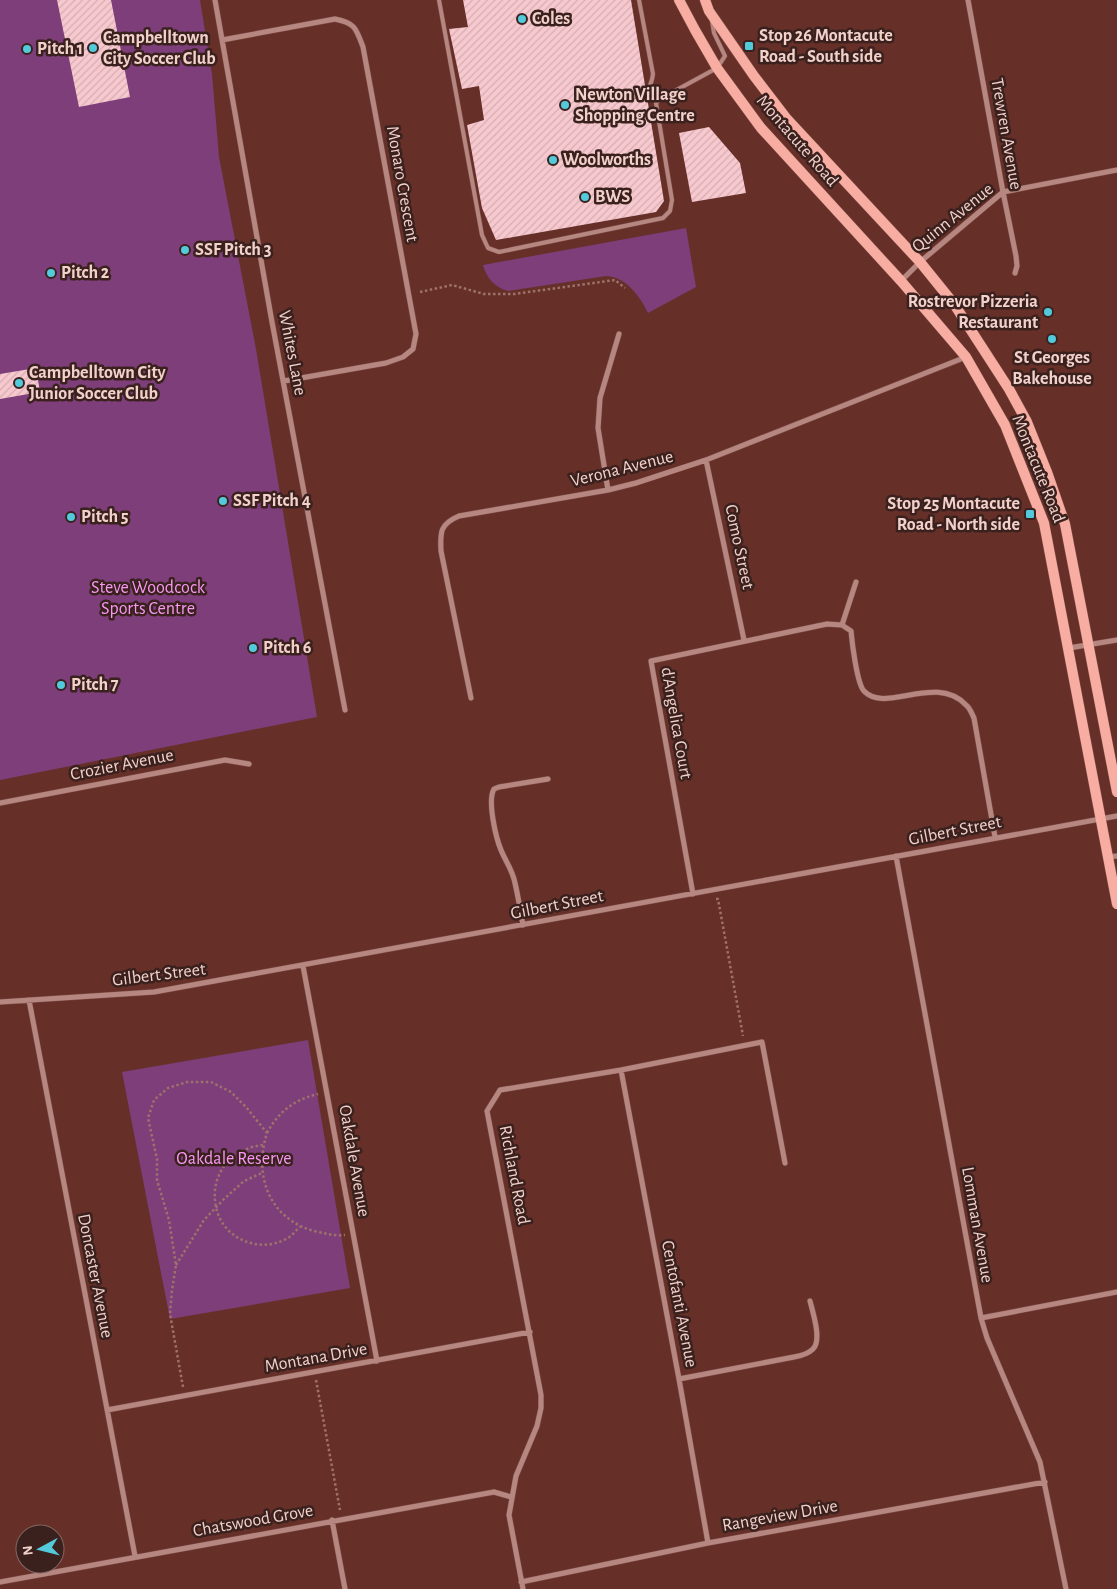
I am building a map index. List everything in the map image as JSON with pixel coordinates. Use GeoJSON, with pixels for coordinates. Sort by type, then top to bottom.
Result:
{"type":"FeatureCollection","features":[{"type":"Feature","properties":{"kind":"main road","name":"Montacute Road"},"geometry":{"type":"LineString","coordinates":[[679,0],[717,68],[760,128],[901,281],[966,357],[1005,424],[1044,523],[1102,819],[1113,857],[1117,904]]}},
{"type":"Feature","properties":{"kind":"main road","name":"Montacute Road"},"geometry":{"type":"LineString","coordinates":[[705,0],[710,11],[754,76],[787,119],[920,262],[954,304],[1009,389],[1027,422],[1047,472],[1064,524],[1117,792]]}},
{"type":"Feature","properties":{"kind":"street","name":"Whites Lane"},"geometry":{"type":"LineString","coordinates":[[215,0],[345,710]]}},
{"type":"Feature","properties":{"kind":"street","name":"Trewren Avenue"},"geometry":{"type":"LineString","coordinates":[[968,0],[1016,256],[1017,266],[1015,273]]}},
{"type":"Feature","properties":{"kind":"street","name":"Monaro Crescent"},"geometry":{"type":"LineString","coordinates":[[222,40],[335,19],[348,22],[357,31],[363,47],[416,334],[413,349],[403,357],[386,363],[284,381]]}},
{"type":"Feature","properties":{"kind":"street","name":"Quinn Avenue"},"geometry":{"type":"LineString","coordinates":[[901,281],[920,262],[1003,192],[1117,170]]}},
{"type":"Feature","properties":{"kind":"street"},"geometry":{"type":"LineString","coordinates":[[608,490],[598,428],[600,398],[619,334]]}},
{"type":"Feature","properties":{"kind":"street","name":"Verona Avenue"},"geometry":{"type":"LineString","coordinates":[[471,698],[441,551],[442,528],[449,521],[459,516],[608,490],[636,483],[706,460],[966,357]]}},
{"type":"Feature","properties":{"kind":"street","name":"Como Street"},"geometry":{"type":"LineString","coordinates":[[706,460],[744,640]]}},
{"type":"Feature","properties":{"kind":"street"},"geometry":{"type":"LineString","coordinates":[[856,582],[842,625],[850,631],[863,690],[870,696],[880,699],[933,691],[948,694],[967,705],[974,718],[994,837]]}},
{"type":"Feature","properties":{"kind":"street","name":"d'Angelica Court"},"geometry":{"type":"LineString","coordinates":[[693,894],[651,661],[827,624],[842,625]]}},
{"type":"Feature","properties":{"kind":"street"},"geometry":{"type":"LineString","coordinates":[[1069,648],[1117,640]]}},
{"type":"Feature","properties":{"kind":"street","name":"Crozier Avenue"},"geometry":{"type":"LineString","coordinates":[[0,803],[225,760],[249,764]]}},
{"type":"Feature","properties":{"kind":"street"},"geometry":{"type":"LineString","coordinates":[[522,925],[514,878],[501,852],[497,838],[491,799],[494,789],[499,786],[548,779]]}},
{"type":"Feature","properties":{"kind":"street","name":"Gilbert Street"},"geometry":{"type":"LineString","coordinates":[[0,1002],[154,992],[1117,816]]}},
{"type":"Feature","properties":{"kind":"street","name":"Lomman Avenue"},"geometry":{"type":"LineString","coordinates":[[896,856],[981,1318],[987,1338],[1040,1462],[1066,1589]]}},
{"type":"Feature","properties":{"kind":"street","name":"Oakdale Avenue"},"geometry":{"type":"LineString","coordinates":[[304,966],[377,1361]]}},
{"type":"Feature","properties":{"kind":"street","name":"Doncaster Avenue"},"geometry":{"type":"LineString","coordinates":[[29,1000],[135,1556]]}},
{"type":"Feature","properties":{"kind":"street","name":"Richland Road"},"geometry":{"type":"LineString","coordinates":[[523,1589],[509,1515],[516,1476],[537,1426],[541,1408],[541,1395],[488,1111],[500,1090],[621,1070],[762,1042],[785,1163]]}},
{"type":"Feature","properties":{"kind":"street","name":"Centofanti Avenue"},"geometry":{"type":"LineString","coordinates":[[621,1070],[708,1543]]}},
{"type":"Feature","properties":{"kind":"street"},"geometry":{"type":"LineString","coordinates":[[981,1318],[1117,1292]]}},
{"type":"Feature","properties":{"kind":"street"},"geometry":{"type":"LineString","coordinates":[[679,1379],[806,1354],[814,1349],[818,1338],[810,1301]]}},
{"type":"Feature","properties":{"kind":"street","name":"Montana Drive"},"geometry":{"type":"LineString","coordinates":[[107,1410],[530,1332]]}},
{"type":"Feature","properties":{"kind":"street","name":"Rangeview Drive"},"geometry":{"type":"LineString","coordinates":[[521,1582],[708,1543],[1045,1482]]}},
{"type":"Feature","properties":{"kind":"street","name":"Chatswood Grove"},"geometry":{"type":"LineString","coordinates":[[0,1582],[494,1492],[511,1497]]}},
{"type":"Feature","properties":{"kind":"street"},"geometry":{"type":"LineString","coordinates":[[332,1520],[344,1589]]}},
{"type":"Feature","properties":{"kind":"lane"},"geometry":{"type":"LineString","coordinates":[[439,0],[482,235],[488,248],[499,252],[663,218],[670,210],[672,200],[656,103],[717,68],[726,56],[714,33],[710,11]]}},
{"type":"Feature","properties":{"kind":"lane"},"geometry":{"type":"LineString","coordinates":[[631,98],[648,88],[652,83],[654,74],[639,0]]}},
{"type":"Feature","properties":{"kind":"path"},"geometry":{"type":"LineString","coordinates":[[420,292],[452,284],[484,294],[514,294],[615,280],[625,288]]}},
{"type":"Feature","properties":{"kind":"path"},"geometry":{"type":"LineString","coordinates":[[709,900],[718,899],[744,1045]]}},
{"type":"Feature","properties":{"kind":"path"},"geometry":{"type":"LineString","coordinates":[[185,1396],[170,1314],[176,1265],[169,1220],[157,1180],[157,1159],[148,1118],[154,1100],[168,1088],[187,1082],[211,1082],[231,1092],[267,1133]]}},
{"type":"Feature","properties":{"kind":"path"},"geometry":{"type":"LineString","coordinates":[[327,1092],[298,1101],[282,1111],[267,1133],[263,1145],[261,1164],[263,1180],[269,1195],[290,1220],[308,1230],[338,1236]]}},
{"type":"Feature","properties":{"kind":"path"},"geometry":{"type":"LineString","coordinates":[[263,1145],[253,1146],[239,1152],[228,1160],[219,1172],[215,1186],[216,1207],[221,1219],[235,1236],[255,1245],[264,1246],[287,1239],[300,1226]]}},
{"type":"Feature","properties":{"kind":"path"},"geometry":{"type":"LineString","coordinates":[[176,1265],[204,1220],[216,1207],[244,1181],[262,1173]]}},
{"type":"Feature","properties":{"kind":"path"},"geometry":{"type":"LineString","coordinates":[[314,1372],[341,1519]]}},
{"type":"Feature","properties":{"kind":"green space","name":"Steve Woodcock Sports Centre"},"geometry":{"type":"Polygon","coordinates":[[[0,0],[200,0],[212,74],[219,157],[256,349],[317,717],[0,780],[0,0]]]}},
{"type":"Feature","properties":{"kind":"green space"},"geometry":{"type":"Polygon","coordinates":[[[686,228],[696,287],[648,313],[641,300],[631,288],[626,283],[613,277],[606,276],[508,291],[503,290],[492,281],[486,274],[483,265],[686,228]]]}},
{"type":"Feature","properties":{"kind":"green space","name":"Oakdale Reserve"},"geometry":{"type":"Polygon","coordinates":[[[308,1040],[350,1288],[170,1319],[122,1072],[308,1040]]]}},
{"type":"Feature","properties":{"kind":"building","name":"Campbelltown City Soccer Club"},"geometry":{"type":"Polygon","coordinates":[[[57,0],[111,0],[130,97],[79,107],[57,0]]]}},
{"type":"Feature","properties":{"kind":"building","name":"Newton Village Shopping Centre"},"geometry":{"type":"Polygon","coordinates":[[[463,0],[631,0],[664,201],[656,212],[496,240],[482,208],[467,125],[484,120],[479,86],[462,89],[449,29],[468,27],[463,0]]]}},
{"type":"Feature","properties":{"kind":"building"},"geometry":{"type":"Polygon","coordinates":[[[709,127],[740,163],[746,193],[692,202],[679,133],[709,127]]]}},
{"type":"Feature","properties":{"kind":"building","name":"Campbelltown City Junior Soccer Club"},"geometry":{"type":"Polygon","coordinates":[[[36,368],[40,392],[0,399],[0,374],[36,368]]]}},
{"type":"Feature","properties":{"kind":"place","name":"Coles"},"geometry":{"type":"Point","coordinates":[522,19]}},
{"type":"Feature","properties":{"kind":"place","name":"Stop 26 Montacute Road - South side"},"geometry":{"type":"Point","coordinates":[749,46]}},
{"type":"Feature","properties":{"kind":"place","name":"Campbelltown City Soccer Club"},"geometry":{"type":"Point","coordinates":[93,48]}},
{"type":"Feature","properties":{"kind":"place","name":"Pitch 1"},"geometry":{"type":"Point","coordinates":[27,49]}},
{"type":"Feature","properties":{"kind":"place","name":"Newton Village Shopping Centre"},"geometry":{"type":"Point","coordinates":[565,105]}},
{"type":"Feature","properties":{"kind":"place","name":"Woolworths"},"geometry":{"type":"Point","coordinates":[553,160]}},
{"type":"Feature","properties":{"kind":"place","name":"BWS"},"geometry":{"type":"Point","coordinates":[585,197]}},
{"type":"Feature","properties":{"kind":"place","name":"SSF Pitch 3"},"geometry":{"type":"Point","coordinates":[185,250]}},
{"type":"Feature","properties":{"kind":"place","name":"Pitch 2"},"geometry":{"type":"Point","coordinates":[51,273]}},
{"type":"Feature","properties":{"kind":"place","name":"Rostrevor Pizzeria Restaurant"},"geometry":{"type":"Point","coordinates":[1048,312]}},
{"type":"Feature","properties":{"kind":"place","name":"St Georges Bakehouse"},"geometry":{"type":"Point","coordinates":[1052,339]}},
{"type":"Feature","properties":{"kind":"place","name":"Campbelltown City Junior Soccer Club"},"geometry":{"type":"Point","coordinates":[19,383]}},
{"type":"Feature","properties":{"kind":"place","name":"SSF Pitch 4"},"geometry":{"type":"Point","coordinates":[223,501]}},
{"type":"Feature","properties":{"kind":"place","name":"Stop 25 Montacute Road - North side"},"geometry":{"type":"Point","coordinates":[1030,514]}},
{"type":"Feature","properties":{"kind":"place","name":"Pitch 5"},"geometry":{"type":"Point","coordinates":[71,517]}},
{"type":"Feature","properties":{"kind":"place","name":"Pitch 6"},"geometry":{"type":"Point","coordinates":[253,648]}},
{"type":"Feature","properties":{"kind":"place","name":"Pitch 7"},"geometry":{"type":"Point","coordinates":[61,685]}}]}
